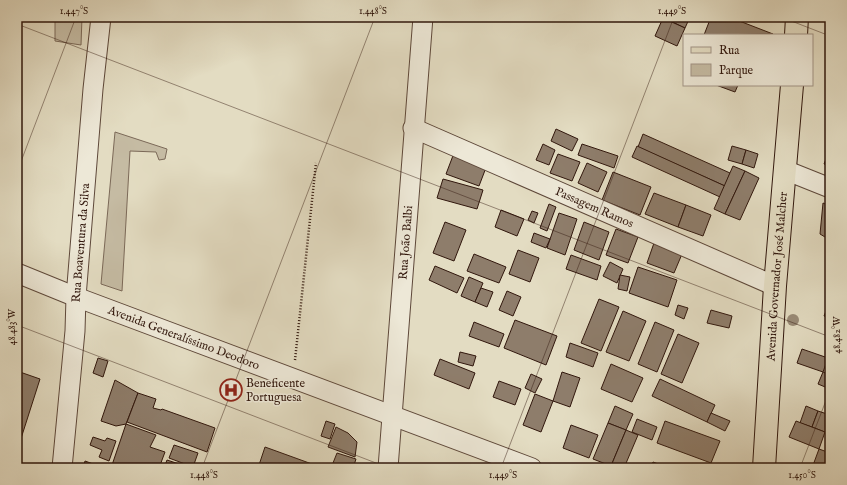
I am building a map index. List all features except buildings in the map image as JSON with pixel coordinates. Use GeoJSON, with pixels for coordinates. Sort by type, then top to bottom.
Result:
{"type":"FeatureCollection","features":[{"type":"Feature","properties":{"kind":"main road"},"geometry":{"type":"LineString","coordinates":[[796,34],[797,17]]}},
{"type":"Feature","properties":{"kind":"main road","name":"Avenida Governador José Malcher"},"geometry":{"type":"LineString","coordinates":[[764,468],[775,286],[792,86]]}},
{"type":"Feature","properties":{"kind":"street","name":"Rua Boaventura da Silva"},"geometry":{"type":"LineString","coordinates":[[62,468],[75,331],[76,297],[93,89],[101,17]]}},
{"type":"Feature","properties":{"kind":"street","name":"Rua João Balbi"},"geometry":{"type":"LineString","coordinates":[[388,468],[413,128],[423,17]]}},
{"type":"Feature","properties":{"kind":"street","name":"Passagem Ramos"},"geometry":{"type":"LineString","coordinates":[[413,128],[775,286]]}},
{"type":"Feature","properties":{"kind":"street"},"geometry":{"type":"LineString","coordinates":[[785,170],[830,188]]}},
{"type":"Feature","properties":{"kind":"street","name":"Avenida Generalíssimo Deodoro"},"geometry":{"type":"LineString","coordinates":[[17,273],[76,297],[532,468]]}},
{"type":"Feature","properties":{"kind":"path"},"geometry":{"type":"LineString","coordinates":[[292,378],[316,163]]}},
{"type":"Feature","properties":{"kind":"green space"},"geometry":{"type":"Polygon","coordinates":[[[55,17],[82,17],[81,45],[55,41],[55,17]]]}},
{"type":"Feature","properties":{"kind":"green space"},"geometry":{"type":"Polygon","coordinates":[[[115,132],[167,149],[165,159],[159,160],[156,152],[130,151],[122,291],[101,284],[115,132]]]}},
{"type":"Feature","properties":{"kind":"place","name":"Beneficente Portuguesa"},"geometry":{"type":"Point","coordinates":[231,390]}}]}
